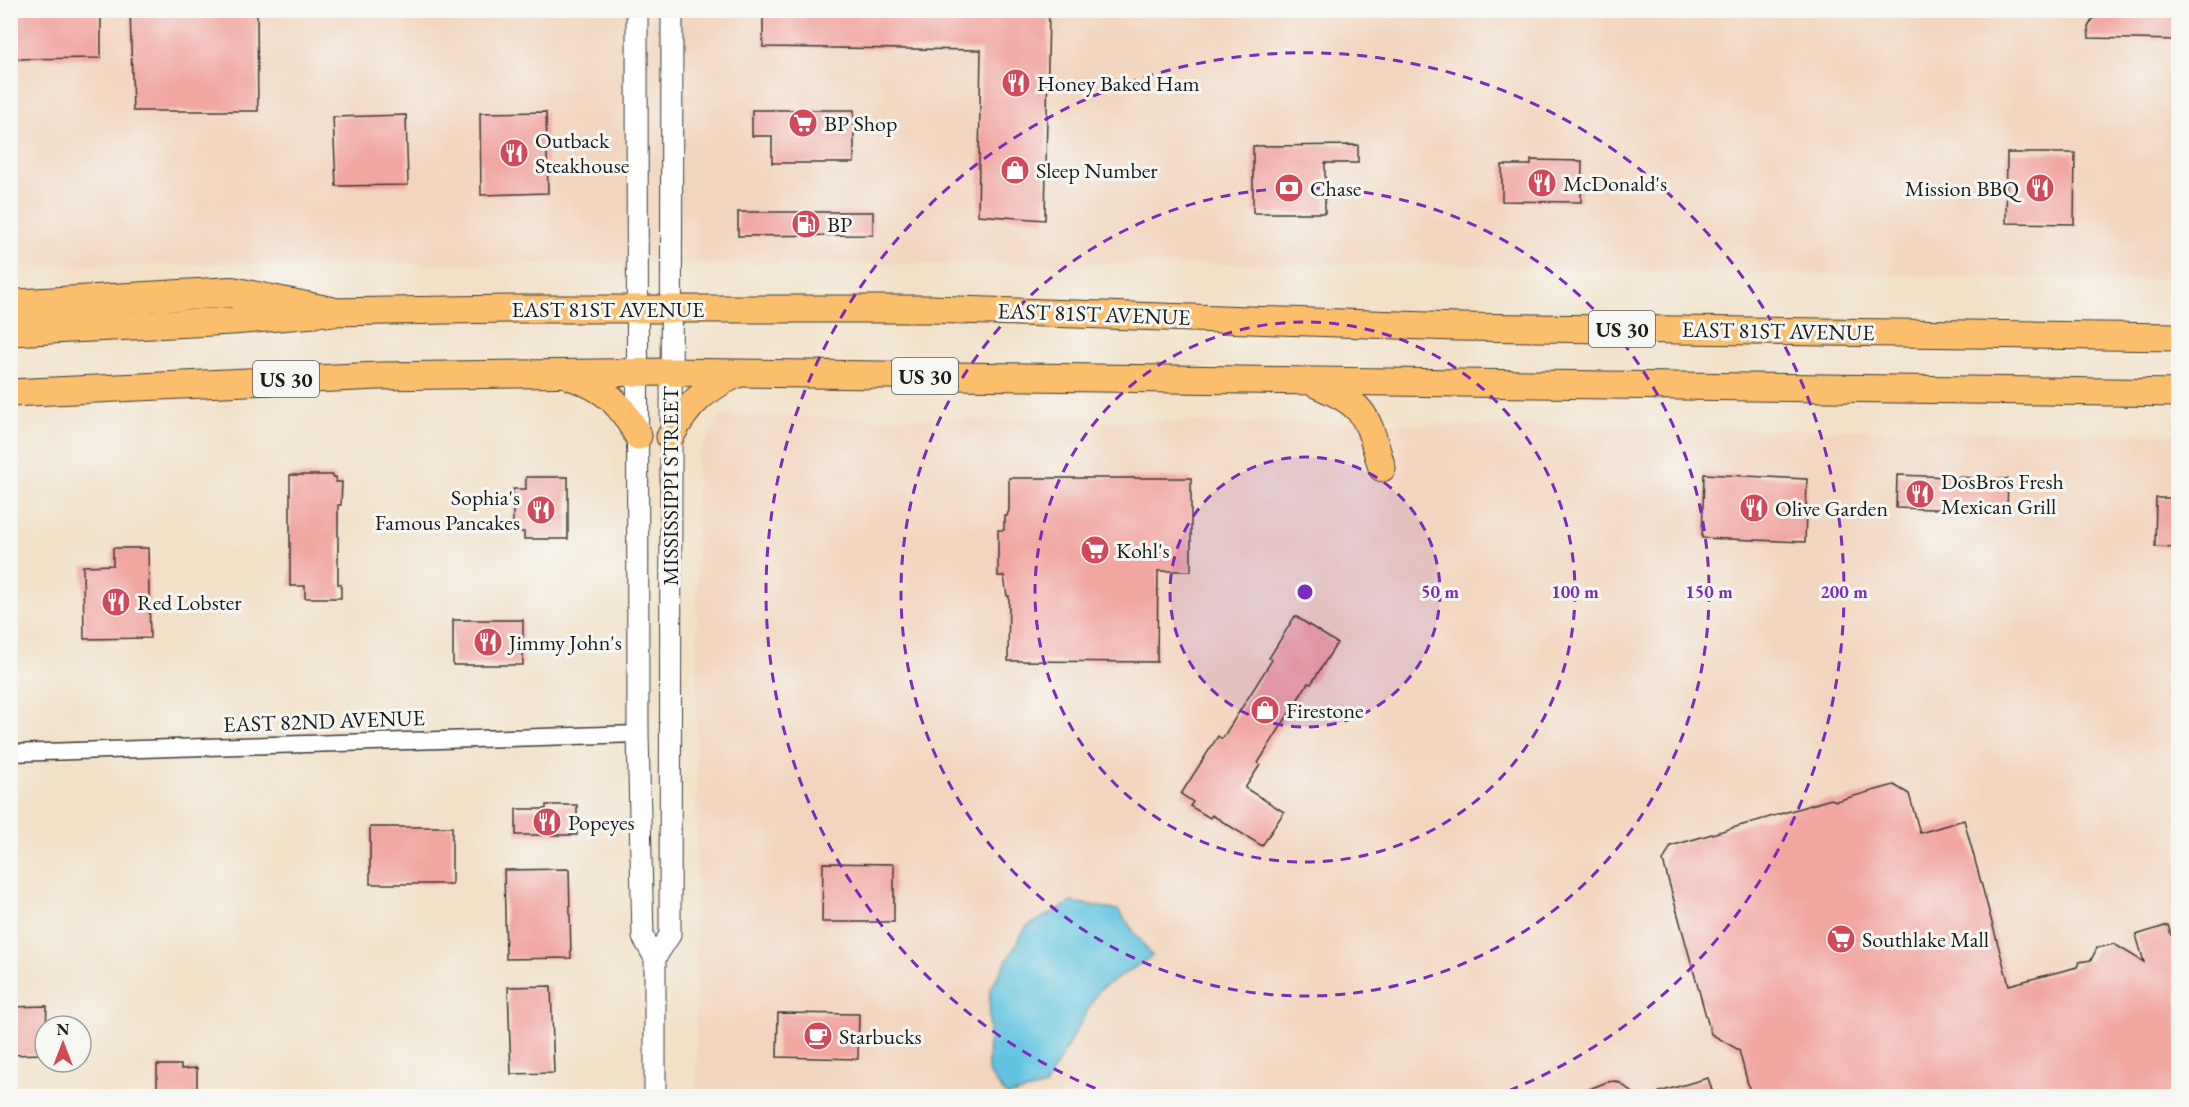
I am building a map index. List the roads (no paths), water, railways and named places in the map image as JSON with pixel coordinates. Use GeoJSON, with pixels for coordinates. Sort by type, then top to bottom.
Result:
{"type":"FeatureCollection","features":[{"type":"Feature","properties":{"kind":"highway"},"geometry":{"type":"LineString","coordinates":[[19,303],[232,292],[331,312]]}},
{"type":"Feature","properties":{"kind":"main road","name":"EAST 81ST AVENUE"},"geometry":{"type":"LineString","coordinates":[[10,333],[232,321],[331,312],[930,309],[1457,327],[2178,337]]}},
{"type":"Feature","properties":{"kind":"main road","name":"US 30"},"geometry":{"type":"LineString","coordinates":[[10,393],[379,376],[670,372],[2178,393]]}},
{"type":"Feature","properties":{"kind":"main road"},"geometry":{"type":"LineString","coordinates":[[563,374],[593,384],[612,398],[625,412],[638,435]]}},
{"type":"Feature","properties":{"kind":"main road"},"geometry":{"type":"LineString","coordinates":[[670,437],[682,416],[700,395],[713,385],[738,374]]}},
{"type":"Feature","properties":{"kind":"main road"},"geometry":{"type":"LineString","coordinates":[[1311,382],[1342,395],[1367,418],[1382,468]]}},
{"type":"Feature","properties":{"kind":"street","name":"MISSISSIPPI STREET"},"geometry":{"type":"LineString","coordinates":[[638,10],[638,734],[643,937],[655,958],[654,1096]]}},
{"type":"Feature","properties":{"kind":"street","name":"MISSISSIPPI STREET"},"geometry":{"type":"LineString","coordinates":[[655,958],[670,935],[672,10]]}},
{"type":"Feature","properties":{"kind":"street","name":"EAST 82ND AVENUE"},"geometry":{"type":"LineString","coordinates":[[10,753],[638,734]]}},
{"type":"Feature","properties":{"kind":"water"},"geometry":{"type":"Polygon","coordinates":[[[1072,902],[1118,910],[1152,956],[1099,990],[1045,1086],[1007,1096],[988,1072],[990,990],[1026,927],[1072,902]]]}},
{"type":"Feature","properties":{"kind":"place","name":"Honey Baked Ham"},"geometry":{"type":"Point","coordinates":[1016,83]}},
{"type":"Feature","properties":{"kind":"place","name":"BP Shop"},"geometry":{"type":"Point","coordinates":[803,123]}},
{"type":"Feature","properties":{"kind":"place","name":"Outback Steakhouse"},"geometry":{"type":"Point","coordinates":[514,153]}},
{"type":"Feature","properties":{"kind":"place","name":"Sleep Number"},"geometry":{"type":"Point","coordinates":[1015,170]}},
{"type":"Feature","properties":{"kind":"place","name":"McDonald's"},"geometry":{"type":"Point","coordinates":[1542,183]}},
{"type":"Feature","properties":{"kind":"place","name":"Chase"},"geometry":{"type":"Point","coordinates":[1289,188]}},
{"type":"Feature","properties":{"kind":"place","name":"Mission BBQ"},"geometry":{"type":"Point","coordinates":[2040,188]}},
{"type":"Feature","properties":{"kind":"place","name":"BP"},"geometry":{"type":"Point","coordinates":[806,224]}},
{"type":"Feature","properties":{"kind":"place","name":"DosBros Fresh Mexican Grill"},"geometry":{"type":"Point","coordinates":[1920,494]}},
{"type":"Feature","properties":{"kind":"place","name":"Olive Garden"},"geometry":{"type":"Point","coordinates":[1754,508]}},
{"type":"Feature","properties":{"kind":"place","name":"Sophia's Famous Pancakes"},"geometry":{"type":"Point","coordinates":[541,510]}},
{"type":"Feature","properties":{"kind":"place","name":"Kohl's"},"geometry":{"type":"Point","coordinates":[1095,550]}},
{"type":"Feature","properties":{"kind":"place","name":"Red Lobster"},"geometry":{"type":"Point","coordinates":[116,602]}},
{"type":"Feature","properties":{"kind":"place","name":"Jimmy John's"},"geometry":{"type":"Point","coordinates":[488,642]}},
{"type":"Feature","properties":{"kind":"place","name":"Firestone"},"geometry":{"type":"Point","coordinates":[1265,710]}},
{"type":"Feature","properties":{"kind":"place","name":"Popeyes"},"geometry":{"type":"Point","coordinates":[547,822]}},
{"type":"Feature","properties":{"kind":"place","name":"Southlake Mall"},"geometry":{"type":"Point","coordinates":[1841,939]}},
{"type":"Feature","properties":{"kind":"place","name":"Starbucks"},"geometry":{"type":"Point","coordinates":[818,1036]}}]}
